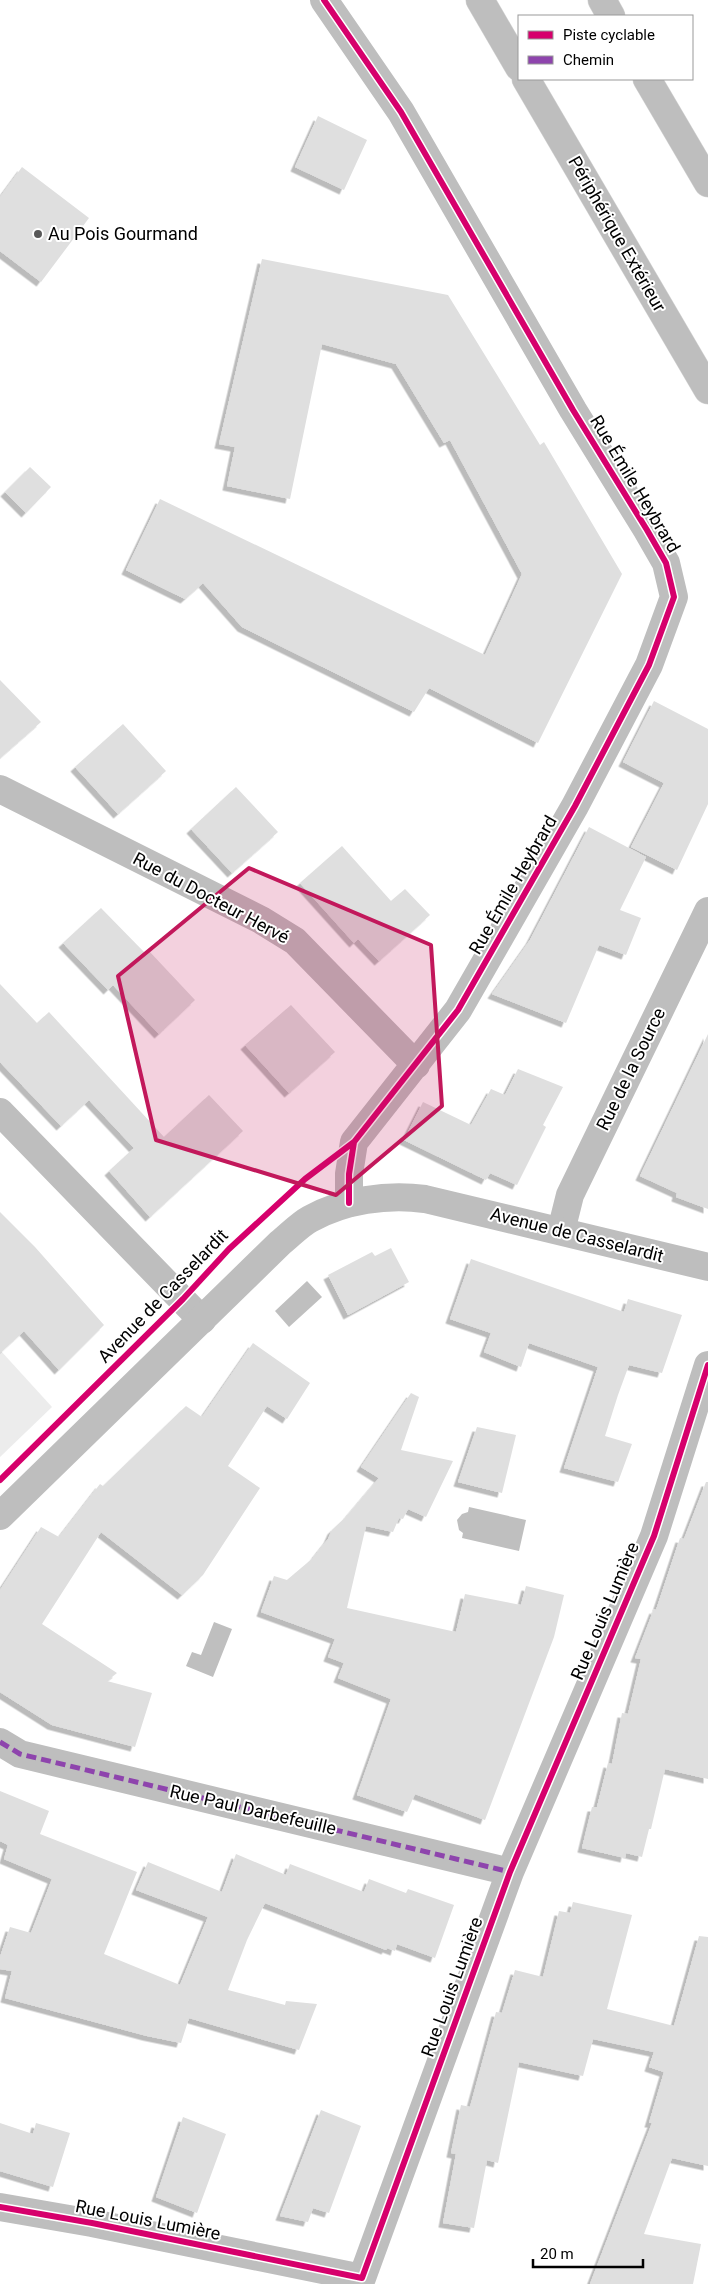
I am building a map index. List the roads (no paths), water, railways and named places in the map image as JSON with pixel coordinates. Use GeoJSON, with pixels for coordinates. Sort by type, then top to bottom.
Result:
{"type":"FeatureCollection","features":[{"type":"Feature","properties":{"kind":"main road","name":"Rue Émile Heybrard"},"geometry":{"type":"LineString","coordinates":[[324,0],[402,112],[572,410],[666,563],[674,597],[648,665],[575,806],[458,1010],[354,1142],[348,1174],[349,1203]]}},
{"type":"Feature","properties":{"kind":"main road"},"geometry":{"type":"LineString","coordinates":[[480,0],[518,65]]}},
{"type":"Feature","properties":{"kind":"main road"},"geometry":{"type":"LineString","coordinates":[[602,0],[610,15]]}},
{"type":"Feature","properties":{"kind":"main road","name":"Périphérique Extérieur"},"geometry":{"type":"LineString","coordinates":[[527,80],[708,390]]}},
{"type":"Feature","properties":{"kind":"main road"},"geometry":{"type":"LineString","coordinates":[[648,80],[708,183]]}},
{"type":"Feature","properties":{"kind":"main road","name":"Rue du Docteur Hervé"},"geometry":{"type":"LineString","coordinates":[[0,789],[261,920],[295,941],[416,1065]]}},
{"type":"Feature","properties":{"kind":"main road","name":"Rue de la Source"},"geometry":{"type":"LineString","coordinates":[[561,1231],[570,1195],[708,910]]}},
{"type":"Feature","properties":{"kind":"main road"},"geometry":{"type":"LineString","coordinates":[[0,1112],[174,1289],[202,1320]]}},
{"type":"Feature","properties":{"kind":"main road","name":"Avenue de Casselardit"},"geometry":{"type":"LineString","coordinates":[[0,1516],[280,1243],[310,1219],[349,1203],[401,1196],[426,1199],[708,1267]]}},
{"type":"Feature","properties":{"kind":"main road","name":"Rue Louis Lumière"},"geometry":{"type":"LineString","coordinates":[[0,2208],[92,2223],[365,2281],[510,1872],[654,1536],[708,1365]]}},
{"type":"Feature","properties":{"kind":"main road","name":"Rue Paul Darbefeuille"},"geometry":{"type":"LineString","coordinates":[[0,1742],[20,1754],[510,1872]]}},
{"type":"Feature","properties":{"kind":"place","name":"Au Pois Gourmand"},"geometry":{"type":"Point","coordinates":[38,234]}}]}
